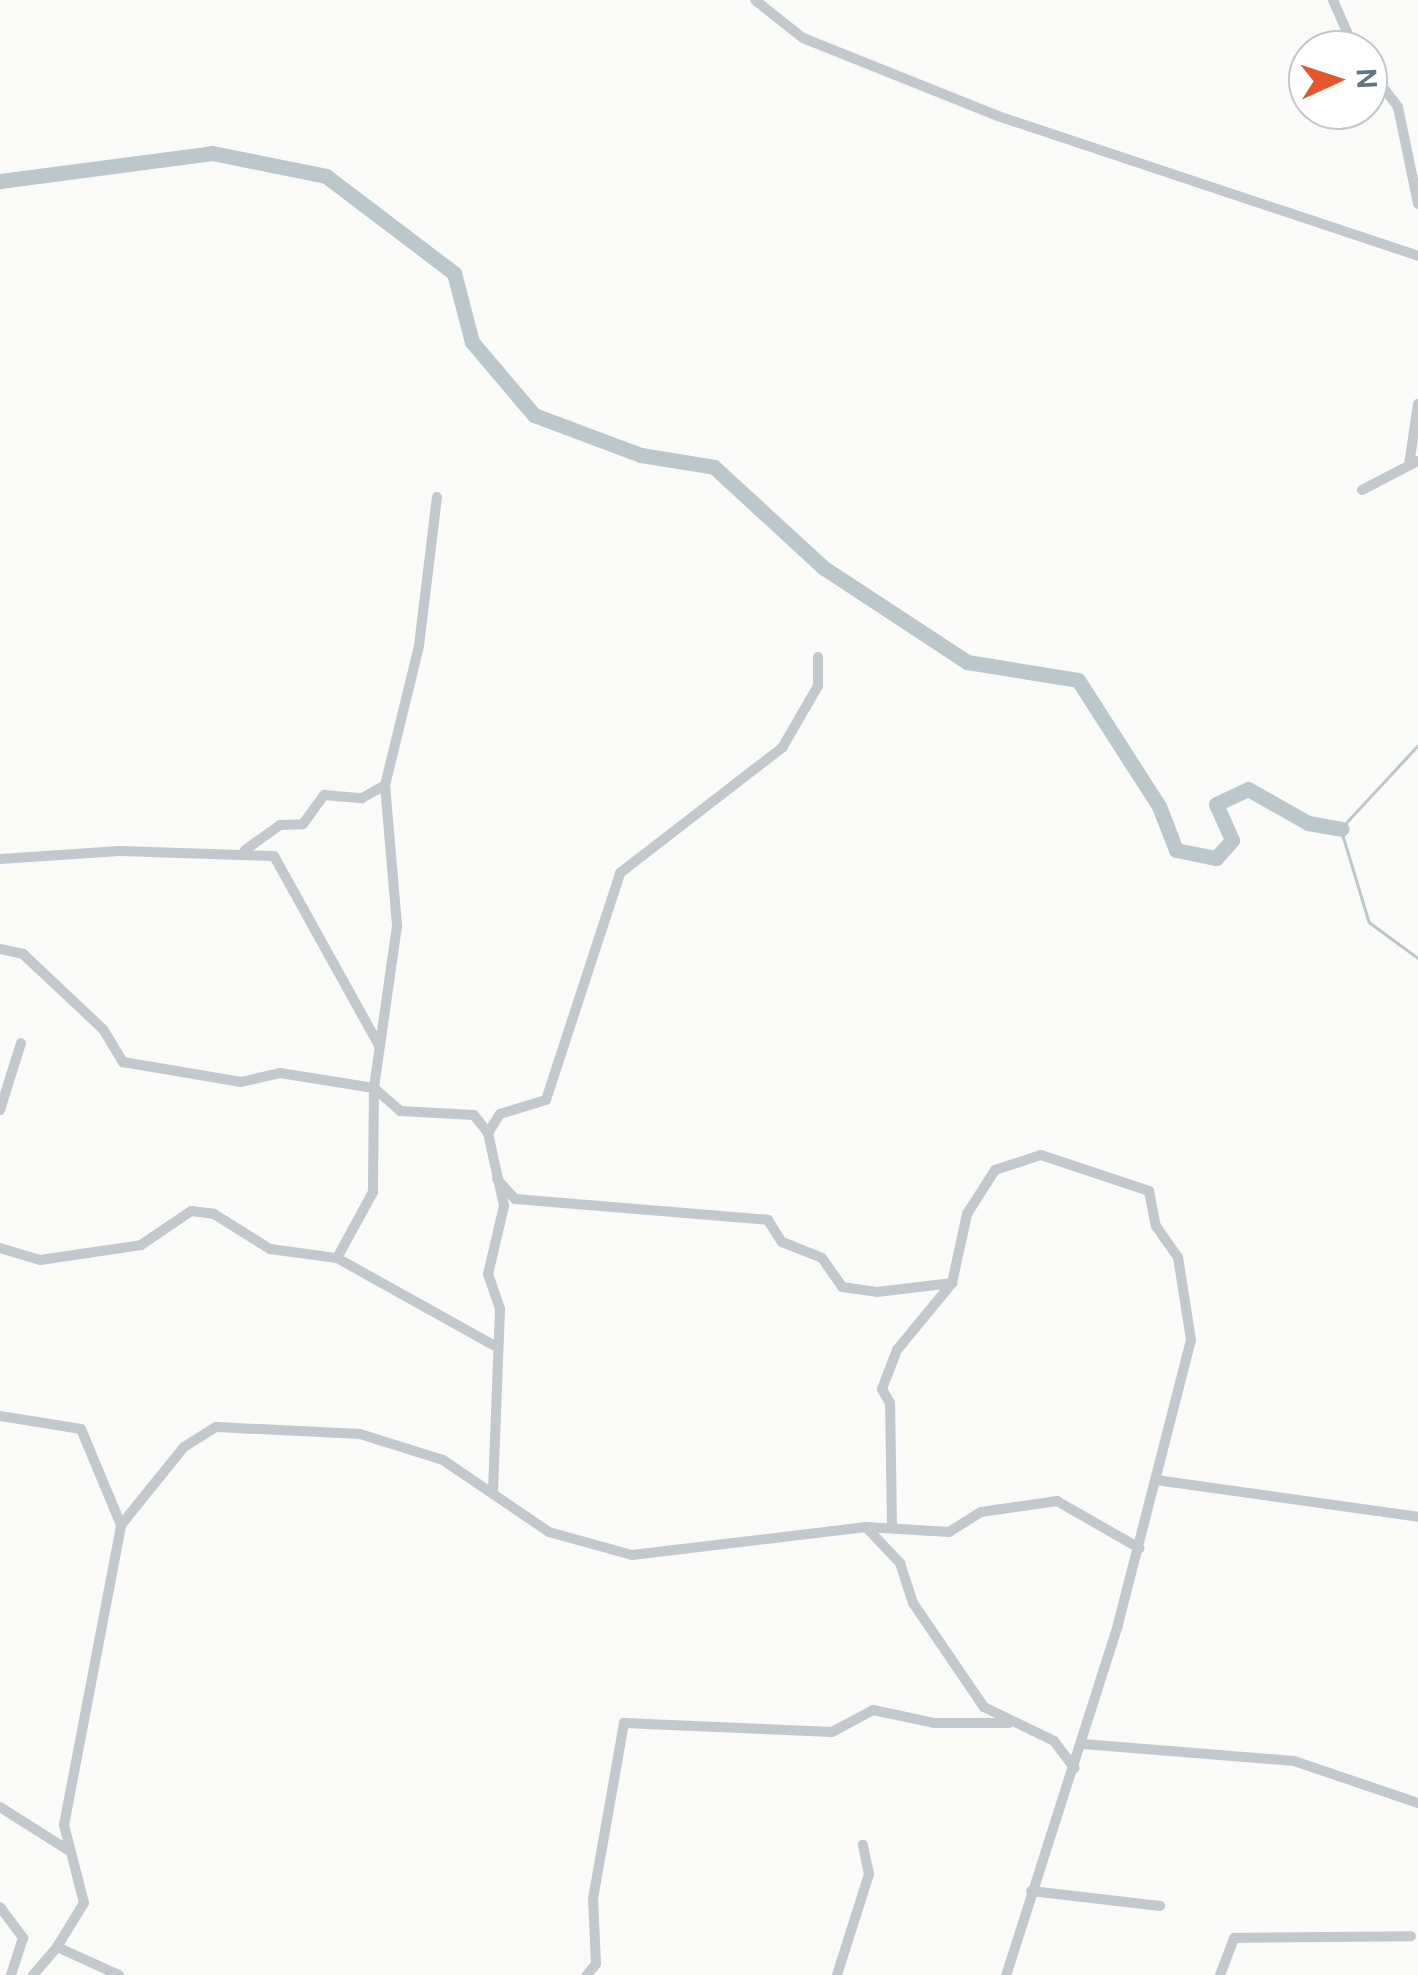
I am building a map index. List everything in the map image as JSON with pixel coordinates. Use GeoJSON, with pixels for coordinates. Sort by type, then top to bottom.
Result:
{"type":"FeatureCollection","features":[{"type":"Feature","properties":{"kind":"street"},"geometry":{"type":"LineString","coordinates":[[755,0],[804,38],[998,116],[1418,256]]}},
{"type":"Feature","properties":{"kind":"street"},"geometry":{"type":"LineString","coordinates":[[1334,0],[1347,30]]}},
{"type":"Feature","properties":{"kind":"street"},"geometry":{"type":"LineString","coordinates":[[1388,94],[1398,107],[1418,204]]}},
{"type":"Feature","properties":{"kind":"street"},"geometry":{"type":"LineString","coordinates":[[1362,490],[1414,463],[1418,404]]}},
{"type":"Feature","properties":{"kind":"street"},"geometry":{"type":"LineString","coordinates":[[337,1258],[373,1192],[374,1088],[396,926],[385,785],[419,646],[437,497]]}},
{"type":"Feature","properties":{"kind":"street"},"geometry":{"type":"LineString","coordinates":[[488,1133],[500,1114],[546,1100],[620,872],[782,748],[818,686],[818,657]]}},
{"type":"Feature","properties":{"kind":"street"},"geometry":{"type":"LineString","coordinates":[[245,850],[280,824],[303,824],[324,795],[362,798],[385,785]]}},
{"type":"Feature","properties":{"kind":"street"},"geometry":{"type":"LineString","coordinates":[[0,859],[245,850],[274,856],[293,877],[380,1046]]}},
{"type":"Feature","properties":{"kind":"street"},"geometry":{"type":"LineString","coordinates":[[0,950],[23,954],[124,1062],[241,1082],[280,1073],[374,1088],[400,1111],[474,1115],[488,1133],[504,1206],[489,1259],[500,1309],[494,1345],[493,1494]]}},
{"type":"Feature","properties":{"kind":"street"},"geometry":{"type":"LineString","coordinates":[[0,1110],[21,1043]]}},
{"type":"Feature","properties":{"kind":"street"},"geometry":{"type":"LineString","coordinates":[[892,1525],[890,1403],[882,1390],[897,1350],[952,1282],[968,1214],[995,1170],[1041,1155],[1149,1191],[1156,1226],[1178,1258],[1191,1340],[1140,1548],[1083,1744],[1006,1975]]}},
{"type":"Feature","properties":{"kind":"street"},"geometry":{"type":"LineString","coordinates":[[497,1179],[514,1200],[768,1220],[782,1242],[822,1258],[842,1287],[877,1292],[952,1282]]}},
{"type":"Feature","properties":{"kind":"street"},"geometry":{"type":"LineString","coordinates":[[0,1248],[40,1260],[142,1244],[192,1211],[270,1248],[337,1258],[494,1345]]}},
{"type":"Feature","properties":{"kind":"street"},"geometry":{"type":"LineString","coordinates":[[0,1416],[81,1430],[121,1526]]}},
{"type":"Feature","properties":{"kind":"street"},"geometry":{"type":"LineString","coordinates":[[33,1975],[58,1948],[84,1903],[68,1850],[84,1698],[121,1526],[184,1447],[236,1424],[360,1434],[444,1460],[549,1532],[632,1556],[892,1525],[949,1532],[981,1512],[1057,1501],[1140,1548]]}},
{"type":"Feature","properties":{"kind":"street"},"geometry":{"type":"LineString","coordinates":[[1156,1480],[1418,1517]]}},
{"type":"Feature","properties":{"kind":"street"},"geometry":{"type":"LineString","coordinates":[[866,1528],[900,1563],[913,1603],[949,1645],[964,1684],[1014,1722],[1064,1749],[1074,1772]]}},
{"type":"Feature","properties":{"kind":"street"},"geometry":{"type":"LineString","coordinates":[[587,1975],[596,1964],[593,1899],[624,1723],[832,1732],[873,1710],[934,1723],[1014,1722]]}},
{"type":"Feature","properties":{"kind":"street"},"geometry":{"type":"LineString","coordinates":[[1083,1744],[1294,1761],[1418,1804]]}},
{"type":"Feature","properties":{"kind":"street"},"geometry":{"type":"LineString","coordinates":[[0,1807],[68,1850]]}},
{"type":"Feature","properties":{"kind":"street"},"geometry":{"type":"LineString","coordinates":[[837,1975],[869,1874],[862,1845]]}},
{"type":"Feature","properties":{"kind":"street"},"geometry":{"type":"LineString","coordinates":[[1031,1891],[1160,1906]]}},
{"type":"Feature","properties":{"kind":"street"},"geometry":{"type":"LineString","coordinates":[[0,1907],[24,1938],[11,1975]]}},
{"type":"Feature","properties":{"kind":"street"},"geometry":{"type":"LineString","coordinates":[[1220,1975],[1234,1938],[1410,1936]]}},
{"type":"Feature","properties":{"kind":"street"},"geometry":{"type":"LineString","coordinates":[[58,1948],[119,1975]]}},
{"type":"Feature","properties":{"kind":"waterway"},"geometry":{"type":"LineString","coordinates":[[0,181],[212,153],[326,176],[454,273],[472,342],[534,415],[641,455],[714,467],[824,568],[967,662],[1078,680],[1159,806],[1176,850],[1216,858],[1232,840],[1216,804],[1248,789],[1308,823],[1341,829]]}},
{"type":"Feature","properties":{"kind":"waterway"},"geometry":{"type":"LineString","coordinates":[[1418,746],[1341,829],[1369,922],[1418,958]]}}]}
